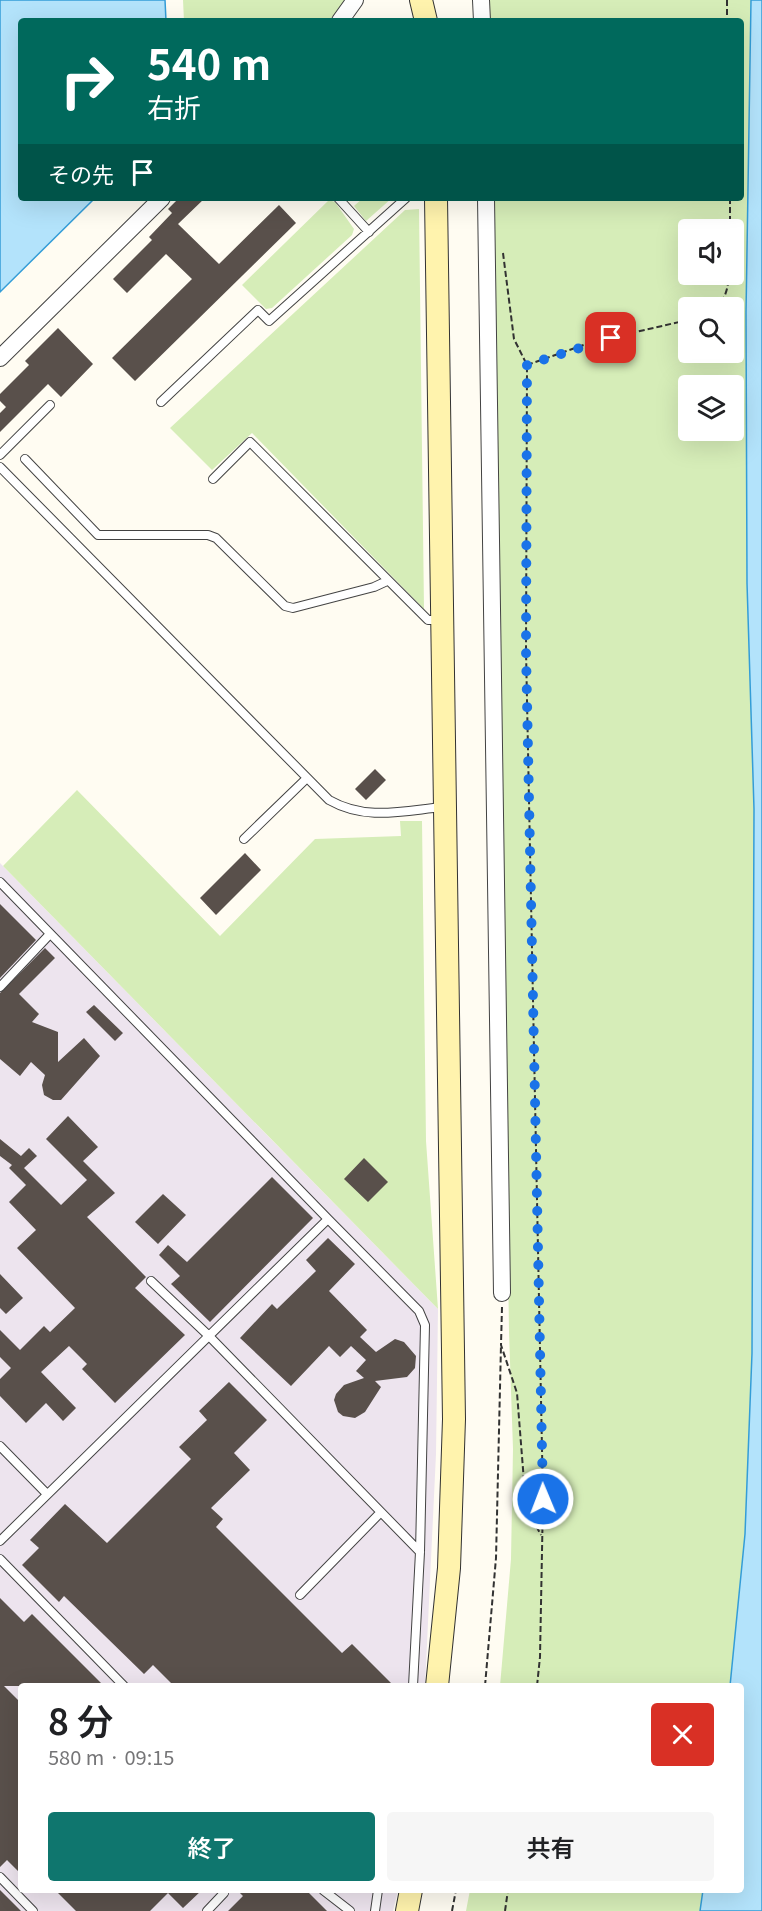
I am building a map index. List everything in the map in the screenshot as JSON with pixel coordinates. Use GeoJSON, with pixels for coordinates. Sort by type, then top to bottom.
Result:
{"type":"FeatureCollection","features":[{"type":"Feature","properties":{"kind":"street"},"geometry":{"type":"LineString","coordinates":[[342,18],[355,0]]}},
{"type":"Feature","properties":{"kind":"street"},"geometry":{"type":"LineString","coordinates":[[421,0],[425,18]]}},
{"type":"Feature","properties":{"kind":"street"},"geometry":{"type":"LineString","coordinates":[[481,0],[482,18]]}},
{"type":"Feature","properties":{"kind":"street"},"geometry":{"type":"LineString","coordinates":[[0,358],[159,201]]}},
{"type":"Feature","properties":{"kind":"street"},"geometry":{"type":"LineString","coordinates":[[436,201],[454,1419],[449,1568],[437,1683]]}},
{"type":"Feature","properties":{"kind":"street"},"geometry":{"type":"LineString","coordinates":[[486,201],[502,1293]]}},
{"type":"Feature","properties":{"kind":"street"},"geometry":{"type":"LineString","coordinates":[[407,1911],[410,1893]]}},
{"type":"Feature","properties":{"kind":"lane"},"geometry":{"type":"LineString","coordinates":[[341,201],[369,232]]}},
{"type":"Feature","properties":{"kind":"lane"},"geometry":{"type":"LineString","coordinates":[[161,402],[258,310],[269,321],[403,201]]}},
{"type":"Feature","properties":{"kind":"lane"},"geometry":{"type":"LineString","coordinates":[[0,454],[50,405]]}},
{"type":"Feature","properties":{"kind":"lane"},"geometry":{"type":"LineString","coordinates":[[213,478],[250,441],[428,620],[443,620]]}},
{"type":"Feature","properties":{"kind":"lane"},"geometry":{"type":"LineString","coordinates":[[25,459],[98,535],[208,535],[216,538],[285,606],[293,608],[374,587],[387,580]]}},
{"type":"Feature","properties":{"kind":"lane"},"geometry":{"type":"LineString","coordinates":[[0,467],[329,800],[347,811],[369,814],[446,807]]}},
{"type":"Feature","properties":{"kind":"lane"},"geometry":{"type":"LineString","coordinates":[[244,839],[307,778]]}},
{"type":"Feature","properties":{"kind":"lane"},"geometry":{"type":"LineString","coordinates":[[0,882],[419,1311],[425,1325],[420,1552],[412,1683]]}},
{"type":"Feature","properties":{"kind":"lane"},"geometry":{"type":"LineString","coordinates":[[0,987],[50,934]]}},
{"type":"Feature","properties":{"kind":"lane"},"geometry":{"type":"LineString","coordinates":[[0,1541],[328,1219]]}},
{"type":"Feature","properties":{"kind":"lane"},"geometry":{"type":"LineString","coordinates":[[151,1281],[209,1336],[420,1552]]}},
{"type":"Feature","properties":{"kind":"lane"},"geometry":{"type":"LineString","coordinates":[[0,1446],[47,1494]]}},
{"type":"Feature","properties":{"kind":"lane"},"geometry":{"type":"LineString","coordinates":[[300,1595],[381,1512]]}},
{"type":"Feature","properties":{"kind":"lane"},"geometry":{"type":"LineString","coordinates":[[0,1559],[121,1683]]}},
{"type":"Feature","properties":{"kind":"lane"},"geometry":{"type":"LineString","coordinates":[[0,1877],[33,1911]]}},
{"type":"Feature","properties":{"kind":"lane"},"geometry":{"type":"LineString","coordinates":[[207,1911],[224,1893]]}},
{"type":"Feature","properties":{"kind":"lane"},"geometry":{"type":"LineString","coordinates":[[327,1893],[350,1911]]}},
{"type":"Feature","properties":{"kind":"lane"},"geometry":{"type":"LineString","coordinates":[[375,1911],[378,1893]]}},
{"type":"Feature","properties":{"kind":"path"},"geometry":{"type":"LineString","coordinates":[[727,0],[727,18]]}},
{"type":"Feature","properties":{"kind":"path"},"geometry":{"type":"LineString","coordinates":[[730,201],[730,219]]}},
{"type":"Feature","properties":{"kind":"path"},"geometry":{"type":"LineString","coordinates":[[502,245],[514,339],[527,365],[526,650],[541,1312],[542,1538],[537,1683]]}},
{"type":"Feature","properties":{"kind":"path"},"geometry":{"type":"LineString","coordinates":[[527,365],[592,342],[678,322]]}},
{"type":"Feature","properties":{"kind":"path"},"geometry":{"type":"LineString","coordinates":[[485,1683],[496,1558],[502,1293]]}},
{"type":"Feature","properties":{"kind":"path"},"geometry":{"type":"LineString","coordinates":[[501,1345],[517,1393],[526,1507],[542,1538]]}},
{"type":"Feature","properties":{"kind":"path"},"geometry":{"type":"LineString","coordinates":[[452,1911],[455,1893]]}},
{"type":"Feature","properties":{"kind":"path"},"geometry":{"type":"LineString","coordinates":[[505,1911],[508,1893]]}},
{"type":"Feature","properties":{"kind":"shaded area"},"geometry":{"type":"Polygon","coordinates":[[[0,863],[438,1309],[436,1454],[425,1683],[18,1683],[18,1893],[397,1893],[393,1911],[0,1911],[0,863]]]}},
{"type":"Feature","properties":{"kind":"green space"},"geometry":{"type":"Polygon","coordinates":[[[183,0],[346,0],[331,18],[184,18],[183,0]]]}},
{"type":"Feature","properties":{"kind":"green space"},"geometry":{"type":"Polygon","coordinates":[[[487,0],[751,0],[746,313],[747,583],[754,809],[752,1353],[745,1534],[730,1683],[500,1683],[511,1559],[513,1449],[509,1332],[493,201],[744,201],[744,18],[488,18],[487,0]]]}},
{"type":"Feature","properties":{"kind":"green space"},"geometry":{"type":"Polygon","coordinates":[[[328,201],[335,202],[354,229],[352,235],[272,308],[266,309],[242,285],[328,201]]]}},
{"type":"Feature","properties":{"kind":"green space"},"geometry":{"type":"Polygon","coordinates":[[[360,201],[389,201],[366,221],[354,206],[360,201]]]}},
{"type":"Feature","properties":{"kind":"green space"},"geometry":{"type":"Polygon","coordinates":[[[419,209],[424,609],[252,433],[212,470],[170,428],[405,210],[419,209]]]}},
{"type":"Feature","properties":{"kind":"green space"},"geometry":{"type":"Polygon","coordinates":[[[77,790],[220,936],[315,839],[401,836],[400,821],[422,821],[426,1141],[438,1309],[3,866],[77,790]]]}},
{"type":"Feature","properties":{"kind":"green space"},"geometry":{"type":"Polygon","coordinates":[[[469,1893],[703,1893],[700,1911],[466,1911],[469,1893]]]}},
{"type":"Feature","properties":{"kind":"water"},"geometry":{"type":"Polygon","coordinates":[[[0,0],[165,0],[166,18],[18,18],[18,201],[92,201],[0,292],[0,0]]]}},
{"type":"Feature","properties":{"kind":"water"},"geometry":{"type":"Polygon","coordinates":[[[751,0],[762,0],[762,1911],[700,1911],[703,1893],[744,1893],[744,1683],[730,1683],[745,1534],[752,1353],[754,809],[747,583],[746,313],[751,0]]]}},
{"type":"Feature","properties":{"kind":"building"},"geometry":{"type":"Polygon","coordinates":[[[176,201],[202,201],[178,224],[219,264],[279,205],[296,223],[135,381],[112,358],[192,279],[166,254],[127,293],[113,279],[152,240],[149,237],[172,213],[168,209],[176,201]]]}},
{"type":"Feature","properties":{"kind":"building"},"geometry":{"type":"Polygon","coordinates":[[[58,328],[93,364],[61,397],[48,384],[0,432],[0,413],[6,407],[0,401],[0,394],[29,365],[25,361],[58,328]]]}},
{"type":"Feature","properties":{"kind":"building"},"geometry":{"type":"Polygon","coordinates":[[[375,769],[386,780],[366,800],[355,789],[375,769]]]}},
{"type":"Feature","properties":{"kind":"building"},"geometry":{"type":"Polygon","coordinates":[[[245,853],[261,870],[216,915],[200,898],[245,853]]]}},
{"type":"Feature","properties":{"kind":"building"},"geometry":{"type":"Polygon","coordinates":[[[0,904],[36,940],[0,978],[0,904]]]}},
{"type":"Feature","properties":{"kind":"building"},"geometry":{"type":"Polygon","coordinates":[[[45,948],[55,958],[19,994],[39,1014],[32,1022],[58,1032],[58,1062],[84,1038],[100,1056],[61,1100],[53,1100],[44,1095],[42,1085],[45,1075],[31,1062],[20,1076],[0,1059],[0,993],[45,948]]]}},
{"type":"Feature","properties":{"kind":"building"},"geometry":{"type":"Polygon","coordinates":[[[94,1005],[123,1033],[115,1041],[86,1012],[94,1005]]]}},
{"type":"Feature","properties":{"kind":"building"},"geometry":{"type":"Polygon","coordinates":[[[68,1116],[98,1147],[83,1161],[115,1193],[87,1217],[146,1277],[135,1288],[185,1335],[115,1403],[82,1369],[87,1364],[69,1346],[41,1372],[76,1408],[63,1421],[46,1403],[26,1423],[0,1396],[0,1379],[11,1368],[0,1357],[0,1330],[20,1350],[44,1326],[50,1332],[75,1308],[17,1248],[36,1230],[9,1202],[26,1185],[9,1168],[12,1165],[0,1156],[0,1139],[21,1156],[29,1148],[37,1156],[24,1168],[61,1205],[87,1180],[46,1139],[68,1116]]]}},
{"type":"Feature","properties":{"kind":"building"},"geometry":{"type":"Polygon","coordinates":[[[364,1158],[388,1182],[368,1202],[344,1179],[364,1158]]]}},
{"type":"Feature","properties":{"kind":"building"},"geometry":{"type":"Polygon","coordinates":[[[272,1177],[313,1218],[210,1322],[171,1284],[180,1276],[159,1255],[168,1245],[187,1262],[272,1177]]]}},
{"type":"Feature","properties":{"kind":"building"},"geometry":{"type":"Polygon","coordinates":[[[163,1194],[186,1215],[158,1244],[135,1222],[163,1194]]]}},
{"type":"Feature","properties":{"kind":"building"},"geometry":{"type":"Polygon","coordinates":[[[328,1238],[355,1264],[329,1291],[367,1330],[360,1337],[376,1352],[395,1339],[404,1342],[416,1356],[415,1368],[407,1377],[375,1381],[381,1387],[365,1412],[355,1418],[343,1416],[338,1412],[334,1400],[344,1385],[364,1378],[356,1371],[366,1360],[351,1346],[340,1357],[329,1346],[291,1386],[240,1338],[272,1304],[277,1309],[316,1271],[306,1260],[328,1238]]]}},
{"type":"Feature","properties":{"kind":"building"},"geometry":{"type":"Polygon","coordinates":[[[0,1274],[23,1298],[6,1314],[0,1308],[0,1274]]]}},
{"type":"Feature","properties":{"kind":"building"},"geometry":{"type":"Polygon","coordinates":[[[229,1382],[267,1420],[234,1453],[250,1470],[211,1508],[223,1519],[216,1527],[342,1653],[352,1644],[391,1683],[171,1683],[153,1665],[144,1674],[64,1596],[59,1602],[22,1565],[39,1548],[30,1540],[65,1504],[107,1543],[191,1459],[179,1447],[207,1420],[199,1411],[229,1382]]]}},
{"type":"Feature","properties":{"kind":"building"},"geometry":{"type":"Polygon","coordinates":[[[0,1598],[24,1622],[32,1614],[101,1683],[18,1683],[18,1686],[4,1686],[18,1700],[18,1871],[7,1860],[0,1867],[0,1598]]]}},
{"type":"Feature","properties":{"kind":"building"},"geometry":{"type":"Polygon","coordinates":[[[0,1890],[21,1911],[0,1911],[0,1890]]]}},
{"type":"Feature","properties":{"kind":"building"},"geometry":{"type":"Polygon","coordinates":[[[58,1893],[168,1893],[150,1911],[76,1911],[58,1893]]]}},
{"type":"Feature","properties":{"kind":"building"},"geometry":{"type":"Polygon","coordinates":[[[168,1893],[199,1893],[183,1908],[168,1893]]]}},
{"type":"Feature","properties":{"kind":"building"},"geometry":{"type":"Polygon","coordinates":[[[240,1893],[309,1893],[327,1911],[228,1911],[243,1896],[240,1893]]]}},
{"type":"Feature","properties":{"kind":"route"},"geometry":{"type":"LineString","coordinates":[[543,1499],[536,1052],[530,885],[526,650],[528,615],[527,365],[592,342],[611,338]]}}]}
